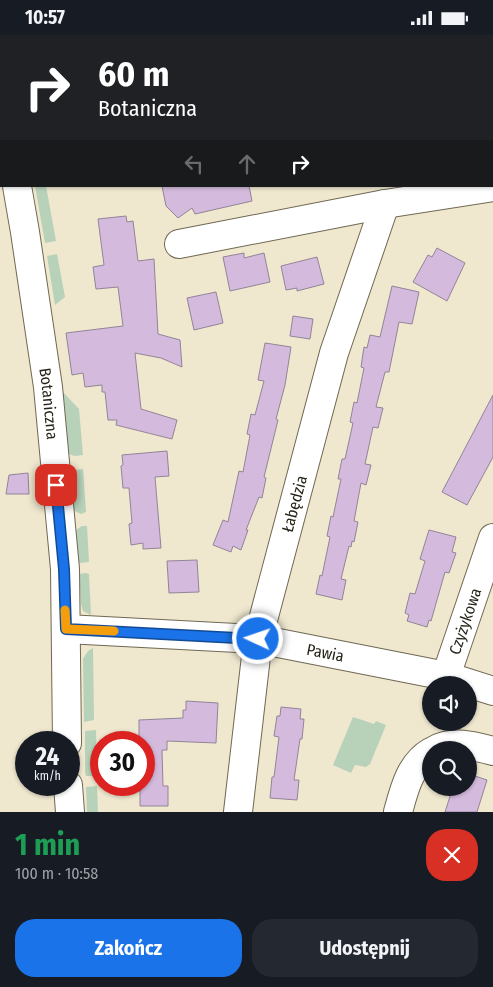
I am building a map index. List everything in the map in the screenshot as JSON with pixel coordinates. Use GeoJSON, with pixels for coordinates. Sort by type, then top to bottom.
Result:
{"type":"FeatureCollection","features":[{"type":"Feature","properties":{"kind":"street","name":"Botaniczna"},"geometry":{"type":"LineString","coordinates":[[17,187],[30,260],[48,387],[64,569],[67,731]]}},
{"type":"Feature","properties":{"kind":"street"},"geometry":{"type":"LineString","coordinates":[[179,244],[385,204],[493,187]]}},
{"type":"Feature","properties":{"kind":"street","name":"Łabędzia"},"geometry":{"type":"LineString","coordinates":[[238,812],[258,639],[334,353],[385,204]]}},
{"type":"Feature","properties":{"kind":"street","name":"Czyżykowa"},"geometry":{"type":"LineString","coordinates":[[446,676],[493,538]]}},
{"type":"Feature","properties":{"kind":"street","name":"Pawia"},"geometry":{"type":"LineString","coordinates":[[66,629],[258,639],[446,676]]}},
{"type":"Feature","properties":{"kind":"street","name":"Pawia"},"geometry":{"type":"LineString","coordinates":[[477,686],[493,691]]}},
{"type":"Feature","properties":{"kind":"street"},"geometry":{"type":"LineString","coordinates":[[477,747],[493,751]]}},
{"type":"Feature","properties":{"kind":"street"},"geometry":{"type":"LineString","coordinates":[[398,812],[406,781],[422,758]]}},
{"type":"Feature","properties":{"kind":"street"},"geometry":{"type":"LineString","coordinates":[[69,796],[70,812]]}},
{"type":"Feature","properties":{"kind":"green space"},"geometry":{"type":"Polygon","coordinates":[[[35,187],[46,187],[56,241],[45,243],[35,187]]]}},
{"type":"Feature","properties":{"kind":"green space"},"geometry":{"type":"Polygon","coordinates":[[[57,254],[65,297],[55,305],[47,256],[57,254]]]}},
{"type":"Feature","properties":{"kind":"green space"},"geometry":{"type":"Polygon","coordinates":[[[59,388],[79,409],[83,455],[74,456],[65,452],[59,388]]]}},
{"type":"Feature","properties":{"kind":"green space"},"geometry":{"type":"Polygon","coordinates":[[[83,469],[86,512],[81,514],[73,510],[67,475],[75,470],[83,469]]]}},
{"type":"Feature","properties":{"kind":"green space"},"geometry":{"type":"Polygon","coordinates":[[[82,526],[87,526],[89,562],[80,563],[78,561],[76,530],[82,526]]]}},
{"type":"Feature","properties":{"kind":"green space"},"geometry":{"type":"Polygon","coordinates":[[[79,574],[89,574],[91,615],[83,611],[81,604],[79,574]]]}},
{"type":"Feature","properties":{"kind":"green space"},"geometry":{"type":"Polygon","coordinates":[[[93,648],[94,720],[84,722],[83,659],[88,651],[93,648]]]}},
{"type":"Feature","properties":{"kind":"green space"},"geometry":{"type":"Polygon","coordinates":[[[353,717],[374,724],[376,721],[386,725],[370,764],[366,767],[355,765],[351,773],[333,765],[353,717]]]}},
{"type":"Feature","properties":{"kind":"green space"},"geometry":{"type":"Polygon","coordinates":[[[96,730],[90,731],[90,776],[86,776],[85,772],[85,731],[96,730]]]}},
{"type":"Feature","properties":{"kind":"green space"},"geometry":{"type":"Polygon","coordinates":[[[86,787],[90,787],[90,796],[97,796],[98,812],[87,812],[86,787]]]}},
{"type":"Feature","properties":{"kind":"building"},"geometry":{"type":"Polygon","coordinates":[[[162,187],[249,187],[252,201],[195,214],[192,208],[178,218],[166,206],[162,187]]]}},
{"type":"Feature","properties":{"kind":"building"},"geometry":{"type":"Polygon","coordinates":[[[126,216],[127,222],[133,221],[138,261],[154,259],[158,334],[180,340],[182,367],[161,358],[135,353],[141,409],[177,420],[172,439],[116,425],[117,420],[108,420],[105,392],[102,392],[102,385],[85,387],[83,373],[72,375],[66,333],[123,326],[118,287],[96,289],[93,267],[104,265],[98,219],[126,216]]]}},
{"type":"Feature","properties":{"kind":"building"},"geometry":{"type":"Polygon","coordinates":[[[437,248],[465,263],[447,301],[413,282],[428,255],[432,257],[437,248]]]}},
{"type":"Feature","properties":{"kind":"building"},"geometry":{"type":"Polygon","coordinates":[[[244,253],[244,258],[264,253],[270,282],[230,291],[223,257],[244,253]]]}},
{"type":"Feature","properties":{"kind":"building"},"geometry":{"type":"Polygon","coordinates":[[[317,257],[324,284],[297,291],[297,288],[286,290],[281,266],[317,257]]]}},
{"type":"Feature","properties":{"kind":"building"},"geometry":{"type":"Polygon","coordinates":[[[392,286],[419,292],[412,324],[399,322],[389,372],[385,372],[376,407],[383,408],[378,428],[373,427],[365,464],[371,465],[366,485],[361,483],[354,521],[358,522],[354,542],[352,541],[351,547],[349,546],[341,579],[346,580],[342,600],[316,594],[320,575],[322,576],[330,537],[327,536],[341,479],[338,479],[342,459],[345,459],[353,423],[350,422],[354,402],[357,403],[364,368],[361,367],[364,347],[367,348],[370,335],[380,337],[392,286]]]}},
{"type":"Feature","properties":{"kind":"building"},"geometry":{"type":"Polygon","coordinates":[[[216,292],[223,323],[194,330],[187,298],[216,292]]]}},
{"type":"Feature","properties":{"kind":"building"},"geometry":{"type":"Polygon","coordinates":[[[293,316],[313,319],[310,339],[290,336],[293,316]]]}},
{"type":"Feature","properties":{"kind":"building"},"geometry":{"type":"Polygon","coordinates":[[[265,343],[291,347],[285,385],[264,477],[266,478],[262,498],[259,497],[246,530],[248,530],[241,550],[233,546],[231,552],[213,545],[223,520],[228,522],[239,471],[243,472],[250,435],[247,434],[251,414],[255,415],[264,381],[258,380],[265,343]]]}},
{"type":"Feature","properties":{"kind":"building"},"geometry":{"type":"Polygon","coordinates":[[[493,395],[493,457],[467,505],[442,492],[493,395]]]}},
{"type":"Feature","properties":{"kind":"building"},"geometry":{"type":"Polygon","coordinates":[[[167,451],[169,476],[155,477],[161,548],[143,549],[143,543],[131,545],[129,524],[132,523],[129,488],[123,488],[122,455],[167,451]]]}},
{"type":"Feature","properties":{"kind":"building"},"geometry":{"type":"Polygon","coordinates":[[[28,473],[29,494],[6,494],[9,475],[28,473]]]}},
{"type":"Feature","properties":{"kind":"building"},"geometry":{"type":"Polygon","coordinates":[[[429,530],[456,537],[452,552],[456,553],[449,573],[445,572],[431,621],[429,620],[427,627],[407,621],[409,615],[405,613],[410,593],[415,594],[425,561],[420,559],[429,530]]]}},
{"type":"Feature","properties":{"kind":"building"},"geometry":{"type":"Polygon","coordinates":[[[197,560],[199,592],[169,593],[167,561],[197,560]]]}},
{"type":"Feature","properties":{"kind":"building"},"geometry":{"type":"Polygon","coordinates":[[[186,701],[218,703],[216,743],[167,741],[167,750],[162,750],[163,786],[168,786],[168,806],[140,806],[140,796],[155,796],[155,731],[139,731],[139,720],[183,718],[183,710],[186,710],[186,701]]]}},
{"type":"Feature","properties":{"kind":"building"},"geometry":{"type":"Polygon","coordinates":[[[281,707],[301,709],[300,719],[304,719],[294,780],[299,780],[297,800],[270,798],[279,737],[274,736],[277,716],[280,716],[281,707]]]}},
{"type":"Feature","properties":{"kind":"building"},"geometry":{"type":"Polygon","coordinates":[[[477,777],[487,780],[477,812],[445,812],[450,796],[477,796],[477,777]]]}},
{"type":"Feature","properties":{"kind":"slow traffic"},"geometry":{"type":"LineString","coordinates":[[65,610],[66,629],[114,631]]}},
{"type":"Feature","properties":{"kind":"route"},"geometry":{"type":"LineString","coordinates":[[56,485],[64,569],[66,629],[258,639]]}}]}
